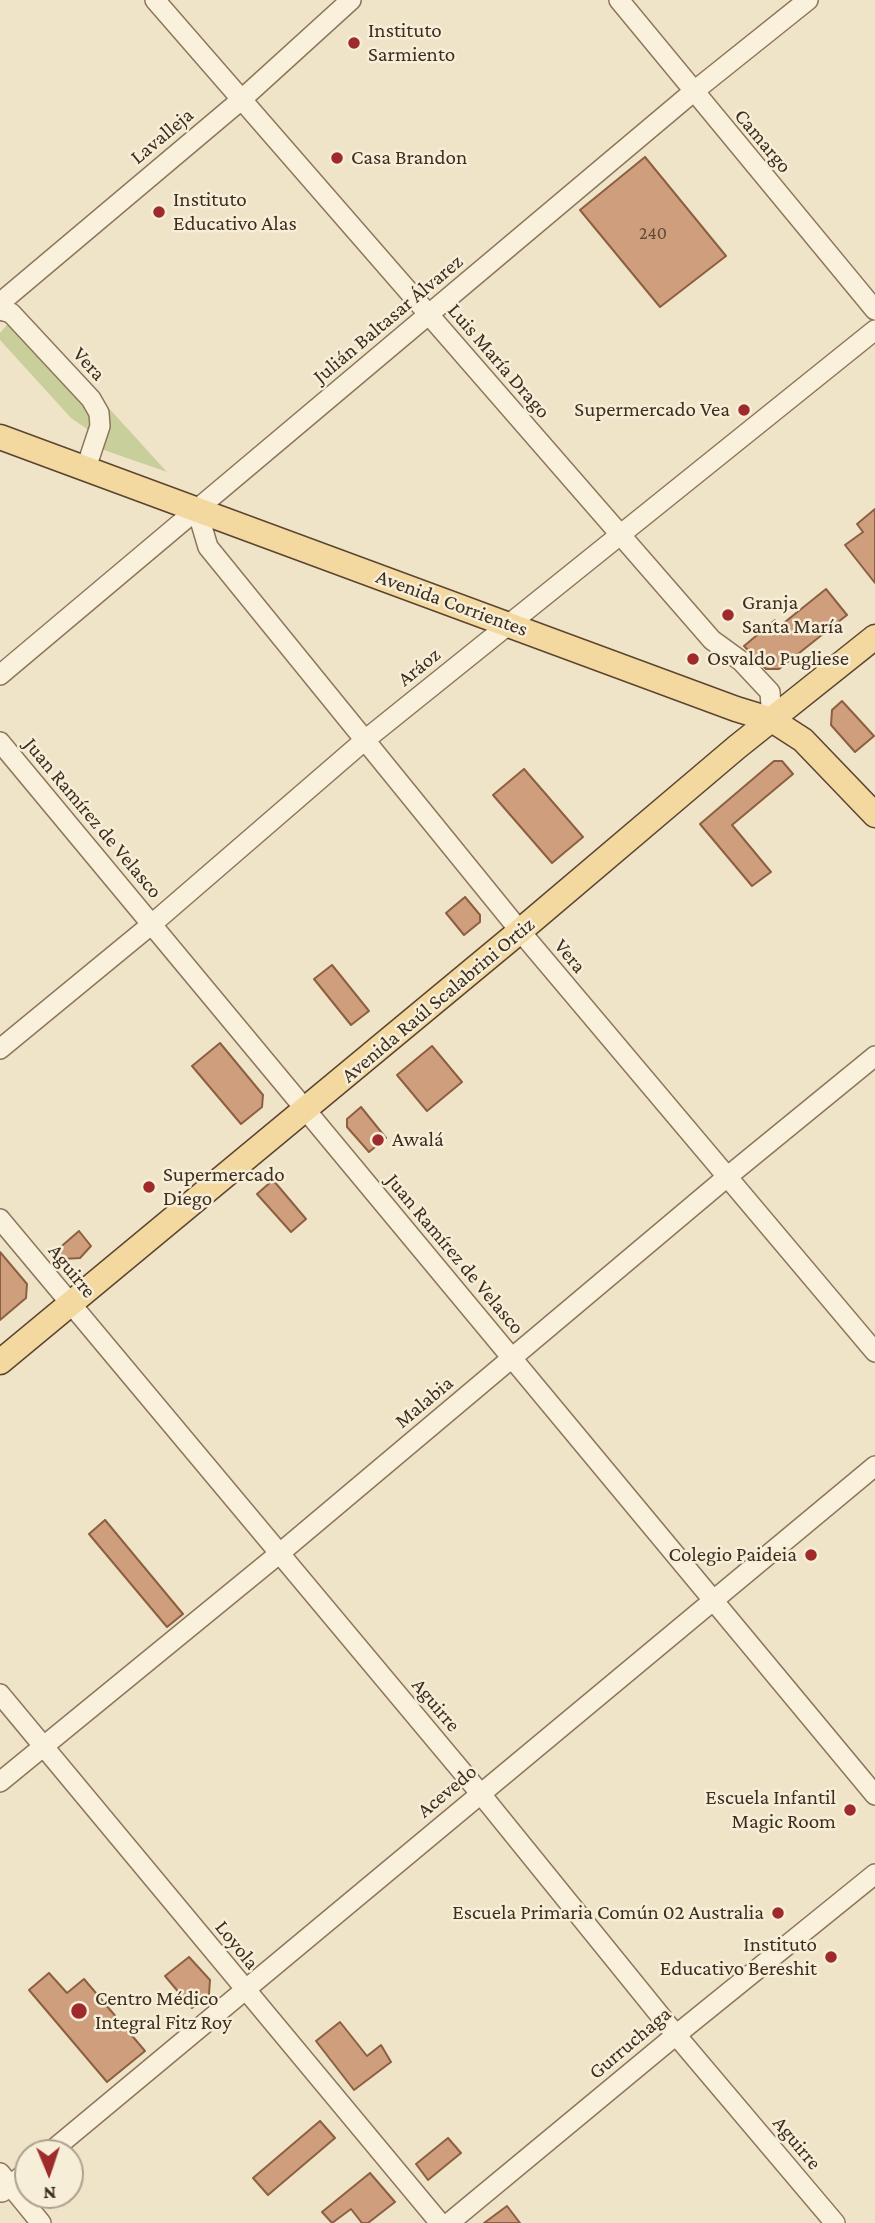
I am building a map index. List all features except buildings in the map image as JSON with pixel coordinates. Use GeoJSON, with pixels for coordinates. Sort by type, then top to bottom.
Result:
{"type":"FeatureCollection","features":[{"type":"Feature","properties":{"kind":"main road","name":"Avenida Corrientes"},"geometry":{"type":"LineString","coordinates":[[0,437],[772,720],[803,740],[875,815]]}},
{"type":"Feature","properties":{"kind":"main road","name":"Avenida Raúl Scalabrini Ortiz"},"geometry":{"type":"LineString","coordinates":[[0,1362],[875,637]]}},
{"type":"Feature","properties":{"kind":"street","name":"Luis María Drago"},"geometry":{"type":"LineString","coordinates":[[155,0],[712,640],[741,661],[770,692],[772,720]]}},
{"type":"Feature","properties":{"kind":"street","name":"Lavalleja"},"geometry":{"type":"LineString","coordinates":[[0,303],[240,100],[351,0]]}},
{"type":"Feature","properties":{"kind":"street","name":"Camargo"},"geometry":{"type":"LineString","coordinates":[[619,0],[875,310]]}},
{"type":"Feature","properties":{"kind":"street","name":"Julián Baltasar Álvarez"},"geometry":{"type":"LineString","coordinates":[[0,675],[693,92],[808,0]]}},
{"type":"Feature","properties":{"kind":"street","name":"Vera"},"geometry":{"type":"LineString","coordinates":[[0,310],[10,313],[91,400],[99,413],[100,426],[86,468]]}},
{"type":"Feature","properties":{"kind":"street","name":"Aráoz"},"geometry":{"type":"LineString","coordinates":[[0,1049],[152,924],[365,740],[875,330]]}},
{"type":"Feature","properties":{"kind":"street","name":"Vera"},"geometry":{"type":"LineString","coordinates":[[197,510],[208,547],[520,931],[875,1352]]}},
{"type":"Feature","properties":{"kind":"street","name":"Juan Ramírez de Velasco"},"geometry":{"type":"LineString","coordinates":[[0,742],[875,1795]]}},
{"type":"Feature","properties":{"kind":"street","name":"Malabia"},"geometry":{"type":"LineString","coordinates":[[0,1782],[280,1553],[875,1056]]}},
{"type":"Feature","properties":{"kind":"street","name":"Aguirre"},"geometry":{"type":"LineString","coordinates":[[0,1219],[835,2223]]}},
{"type":"Feature","properties":{"kind":"street","name":"Acevedo"},"geometry":{"type":"LineString","coordinates":[[67,2139],[875,1466]]}},
{"type":"Feature","properties":{"kind":"street","name":"Loyola"},"geometry":{"type":"LineString","coordinates":[[0,1694],[440,2223]]}},
{"type":"Feature","properties":{"kind":"street","name":"Gurruchaga"},"geometry":{"type":"LineString","coordinates":[[449,2223],[875,1874]]}},
{"type":"Feature","properties":{"kind":"street"},"geometry":{"type":"LineString","coordinates":[[3,2184],[41,2223]]}},
{"type":"Feature","properties":{"kind":"green space"},"geometry":{"type":"Polygon","coordinates":[[[11,320],[83,397],[93,421],[90,431],[71,418],[0,340],[0,333],[11,320]]]}},
{"type":"Feature","properties":{"kind":"green space"},"geometry":{"type":"Polygon","coordinates":[[[106,405],[167,472],[101,449],[106,405]]]}},
{"type":"Feature","properties":{"kind":"place","name":"Instituto Sarmiento"},"geometry":{"type":"Point","coordinates":[354,43]}},
{"type":"Feature","properties":{"kind":"place","name":"Casa Brandon"},"geometry":{"type":"Point","coordinates":[337,158]}},
{"type":"Feature","properties":{"kind":"place","name":"Instituto Educativo Alas"},"geometry":{"type":"Point","coordinates":[159,212]}},
{"type":"Feature","properties":{"kind":"place","name":"Supermercado Vea"},"geometry":{"type":"Point","coordinates":[744,410]}},
{"type":"Feature","properties":{"kind":"place","name":"Granja Santa María"},"geometry":{"type":"Point","coordinates":[728,615]}},
{"type":"Feature","properties":{"kind":"place","name":"Osvaldo Pugliese"},"geometry":{"type":"Point","coordinates":[693,659]}},
{"type":"Feature","properties":{"kind":"place","name":"Awalá"},"geometry":{"type":"Point","coordinates":[378,1140]}},
{"type":"Feature","properties":{"kind":"place","name":"Supermercado Diego"},"geometry":{"type":"Point","coordinates":[149,1187]}},
{"type":"Feature","properties":{"kind":"place","name":"Colegio Paideia"},"geometry":{"type":"Point","coordinates":[811,1555]}},
{"type":"Feature","properties":{"kind":"place","name":"Escuela Infantil Magic Room"},"geometry":{"type":"Point","coordinates":[850,1810]}},
{"type":"Feature","properties":{"kind":"place","name":"Escuela Primaria Común 02 Australia"},"geometry":{"type":"Point","coordinates":[778,1913]}},
{"type":"Feature","properties":{"kind":"place","name":"Instituto Educativo Bereshit"},"geometry":{"type":"Point","coordinates":[831,1957]}},
{"type":"Feature","properties":{"kind":"place","name":"Centro Médico Integral Fitz Roy"},"geometry":{"type":"Point","coordinates":[79,2011]}}]}
